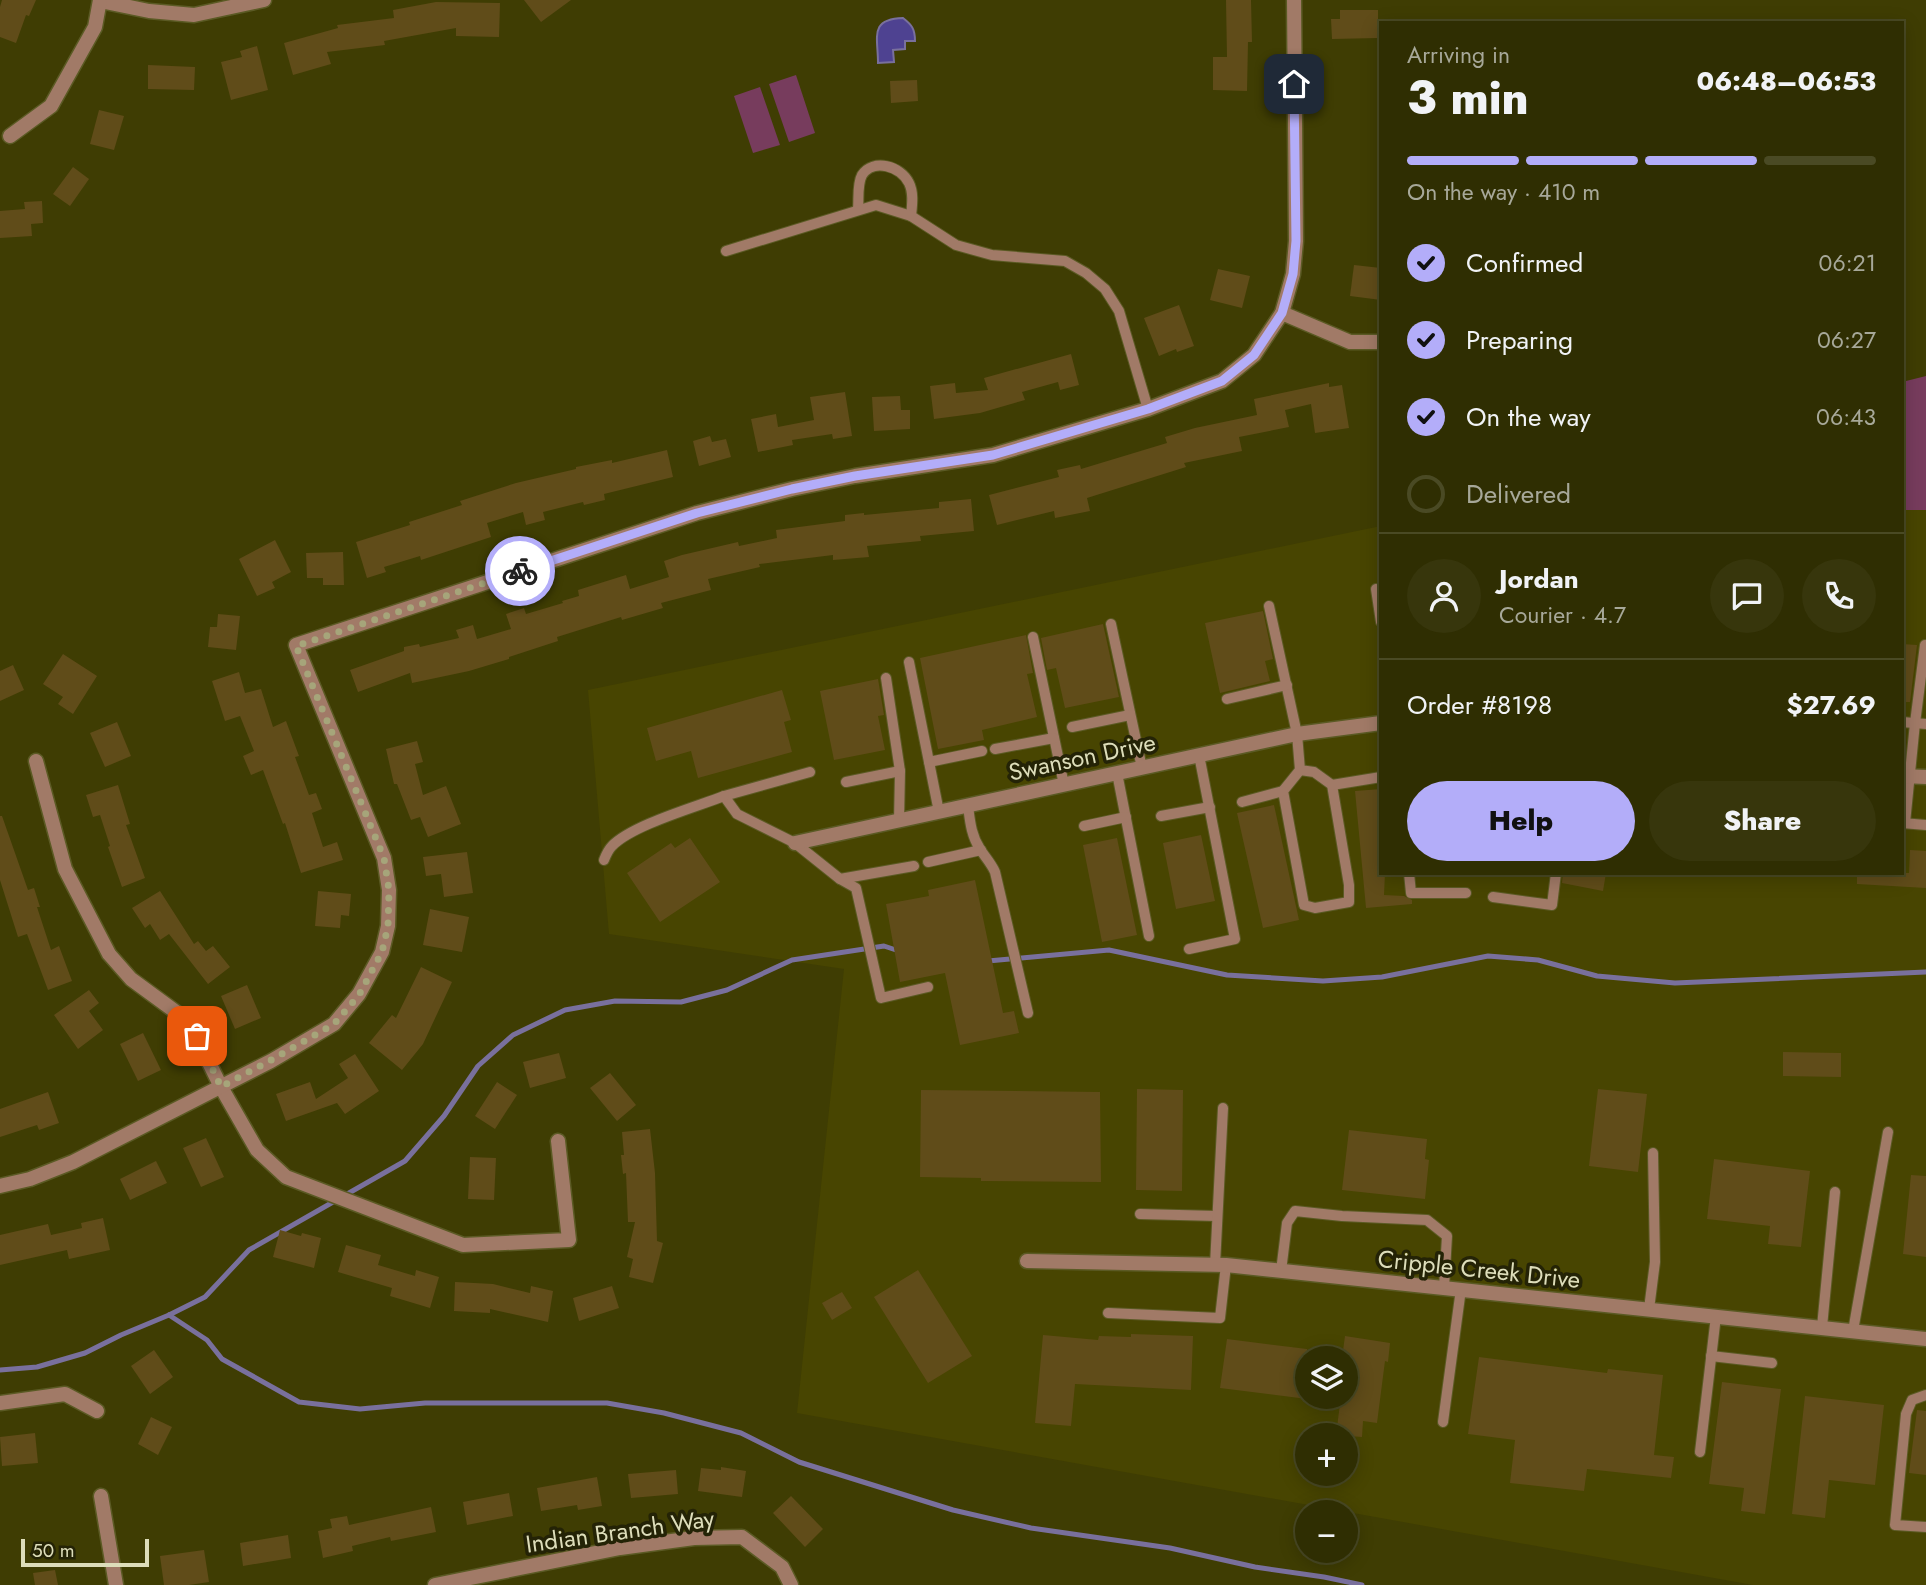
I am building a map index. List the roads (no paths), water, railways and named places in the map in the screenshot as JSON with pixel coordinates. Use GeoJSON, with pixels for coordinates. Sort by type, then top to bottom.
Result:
{"type":"FeatureCollection","features":[{"type":"Feature","properties":{"kind":"street"},"geometry":{"type":"LineString","coordinates":[[10,136],[51,106],[95,27],[100,1],[149,11],[194,15],[264,0]]}},
{"type":"Feature","properties":{"kind":"street"},"geometry":{"type":"LineString","coordinates":[[0,1186],[30,1179],[73,1162],[221,1087],[334,1024],[359,995],[382,952],[388,926],[389,890],[384,858],[296,646],[697,513],[855,476],[993,455],[1148,409],[1222,381],[1254,355],[1282,313],[1293,274],[1296,241],[1294,0]]}},
{"type":"Feature","properties":{"kind":"street"},"geometry":{"type":"LineString","coordinates":[[1282,313],[1350,342],[1379,342]]}},
{"type":"Feature","properties":{"kind":"street","name":"Swanson Drive"},"geometry":{"type":"LineString","coordinates":[[795,843],[1297,734],[1379,723]]}},
{"type":"Feature","properties":{"kind":"street"},"geometry":{"type":"LineString","coordinates":[[36,761],[65,869],[109,954],[131,979],[180,1015],[197,1036],[221,1087],[257,1150],[286,1177],[463,1245],[569,1240],[558,1141]]}},
{"type":"Feature","properties":{"kind":"street"},"geometry":{"type":"LineString","coordinates":[[1906,776],[1926,777]]}},
{"type":"Feature","properties":{"kind":"street","name":"Cripple Creek Drive"},"geometry":{"type":"LineString","coordinates":[[1027,1261],[1220,1265],[1281,1270],[1926,1339]]}},
{"type":"Feature","properties":{"kind":"street"},"geometry":{"type":"LineString","coordinates":[[0,1403],[65,1394],[97,1411]]}},
{"type":"Feature","properties":{"kind":"street"},"geometry":{"type":"LineString","coordinates":[[101,1496],[116,1585]]}},
{"type":"Feature","properties":{"kind":"street","name":"Indian Branch Way"},"geometry":{"type":"LineString","coordinates":[[435,1585],[620,1548],[694,1538],[742,1537],[782,1567],[791,1585]]}},
{"type":"Feature","properties":{"kind":"lane"},"geometry":{"type":"LineString","coordinates":[[858,209],[859,184],[863,174],[872,167],[883,166],[894,168],[909,183],[911,216]]}},
{"type":"Feature","properties":{"kind":"lane"},"geometry":{"type":"LineString","coordinates":[[726,251],[876,205],[911,216],[956,246],[992,255],[1065,261],[1086,273],[1105,289],[1119,311],[1148,409]]}},
{"type":"Feature","properties":{"kind":"lane"},"geometry":{"type":"LineString","coordinates":[[1376,589],[1379,609]]}},
{"type":"Feature","properties":{"kind":"lane"},"geometry":{"type":"LineString","coordinates":[[1242,802],[1283,791],[1300,770],[1297,734],[1269,606]]}},
{"type":"Feature","properties":{"kind":"lane"},"geometry":{"type":"LineString","coordinates":[[1111,624],[1142,768]]}},
{"type":"Feature","properties":{"kind":"lane"},"geometry":{"type":"LineString","coordinates":[[1033,637],[1064,785]]}},
{"type":"Feature","properties":{"kind":"lane"},"geometry":{"type":"LineString","coordinates":[[1904,807],[1906,776],[1920,723],[1926,645]]}},
{"type":"Feature","properties":{"kind":"lane"},"geometry":{"type":"LineString","coordinates":[[909,662],[939,812]]}},
{"type":"Feature","properties":{"kind":"lane"},"geometry":{"type":"LineString","coordinates":[[887,678],[900,771],[899,821]]}},
{"type":"Feature","properties":{"kind":"lane"},"geometry":{"type":"LineString","coordinates":[[1227,699],[1286,685]]}},
{"type":"Feature","properties":{"kind":"lane"},"geometry":{"type":"LineString","coordinates":[[1072,727],[1130,715]]}},
{"type":"Feature","properties":{"kind":"lane"},"geometry":{"type":"LineString","coordinates":[[995,749],[1054,737]]}},
{"type":"Feature","properties":{"kind":"lane"},"geometry":{"type":"LineString","coordinates":[[929,762],[982,751]]}},
{"type":"Feature","properties":{"kind":"lane"},"geometry":{"type":"LineString","coordinates":[[1189,949],[1235,939],[1199,755]]}},
{"type":"Feature","properties":{"kind":"lane"},"geometry":{"type":"LineString","coordinates":[[1283,791],[1304,905],[1315,908],[1349,902],[1349,885],[1332,785],[1314,772],[1300,770]]}},
{"type":"Feature","properties":{"kind":"lane"},"geometry":{"type":"LineString","coordinates":[[846,782],[900,771]]}},
{"type":"Feature","properties":{"kind":"lane"},"geometry":{"type":"LineString","coordinates":[[604,860],[611,847],[624,837],[649,825],[724,796],[810,772]]}},
{"type":"Feature","properties":{"kind":"lane"},"geometry":{"type":"LineString","coordinates":[[1117,773],[1149,936]]}},
{"type":"Feature","properties":{"kind":"lane"},"geometry":{"type":"LineString","coordinates":[[1332,785],[1379,777]]}},
{"type":"Feature","properties":{"kind":"lane"},"geometry":{"type":"LineString","coordinates":[[724,796],[737,814],[795,843],[840,879],[856,888],[881,998],[928,987]]}},
{"type":"Feature","properties":{"kind":"lane"},"geometry":{"type":"LineString","coordinates":[[968,806],[971,830],[995,873],[1028,1013]]}},
{"type":"Feature","properties":{"kind":"lane"},"geometry":{"type":"LineString","coordinates":[[1161,816],[1210,807]]}},
{"type":"Feature","properties":{"kind":"lane"},"geometry":{"type":"LineString","coordinates":[[1084,826],[1126,817]]}},
{"type":"Feature","properties":{"kind":"lane"},"geometry":{"type":"LineString","coordinates":[[1904,823],[1926,825]]}},
{"type":"Feature","properties":{"kind":"lane"},"geometry":{"type":"LineString","coordinates":[[928,862],[981,850]]}},
{"type":"Feature","properties":{"kind":"lane"},"geometry":{"type":"LineString","coordinates":[[840,879],[914,866]]}},
{"type":"Feature","properties":{"kind":"lane"},"geometry":{"type":"LineString","coordinates":[[1409,875],[1411,893],[1466,893]]}},
{"type":"Feature","properties":{"kind":"lane"},"geometry":{"type":"LineString","coordinates":[[1493,897],[1552,905],[1556,875]]}},
{"type":"Feature","properties":{"kind":"lane"},"geometry":{"type":"LineString","coordinates":[[1108,1314],[1220,1318],[1217,1216],[1223,1108]]}},
{"type":"Feature","properties":{"kind":"lane"},"geometry":{"type":"LineString","coordinates":[[1853,1331],[1888,1132]]}},
{"type":"Feature","properties":{"kind":"lane"},"geometry":{"type":"LineString","coordinates":[[1649,1309],[1655,1262],[1653,1153]]}},
{"type":"Feature","properties":{"kind":"lane"},"geometry":{"type":"LineString","coordinates":[[1822,1327],[1835,1192]]}},
{"type":"Feature","properties":{"kind":"lane"},"geometry":{"type":"LineString","coordinates":[[1281,1270],[1287,1223],[1295,1211],[1427,1220],[1447,1236],[1444,1288]]}},
{"type":"Feature","properties":{"kind":"lane"},"geometry":{"type":"LineString","coordinates":[[1140,1214],[1217,1216]]}},
{"type":"Feature","properties":{"kind":"lane"},"geometry":{"type":"LineString","coordinates":[[1443,1422],[1461,1289]]}},
{"type":"Feature","properties":{"kind":"lane"},"geometry":{"type":"LineString","coordinates":[[1700,1452],[1716,1316]]}},
{"type":"Feature","properties":{"kind":"lane"},"geometry":{"type":"LineString","coordinates":[[1712,1356],[1772,1363]]}},
{"type":"Feature","properties":{"kind":"lane"},"geometry":{"type":"LineString","coordinates":[[1926,1395],[1912,1400],[1906,1414],[1895,1525],[1926,1527]]}},
{"type":"Feature","properties":{"kind":"waterway"},"geometry":{"type":"LineString","coordinates":[[0,1370],[37,1367],[85,1353],[205,1297],[249,1250],[405,1161],[444,1116],[478,1066],[513,1035],[565,1010],[615,1001],[681,1002],[727,990],[792,960],[884,946],[899,951]]}},
{"type":"Feature","properties":{"kind":"waterway"},"geometry":{"type":"LineString","coordinates":[[988,961],[1109,950],[1227,975],[1323,981],[1382,977],[1488,956],[1538,960],[1597,976],[1675,983],[1926,972]]}},
{"type":"Feature","properties":{"kind":"waterway"},"geometry":{"type":"LineString","coordinates":[[169,1315],[207,1340],[222,1359],[299,1402],[360,1409],[425,1403],[607,1403],[664,1413],[741,1433],[799,1462],[953,1510],[1031,1528],[1170,1548],[1255,1567],[1362,1585]]}}]}
